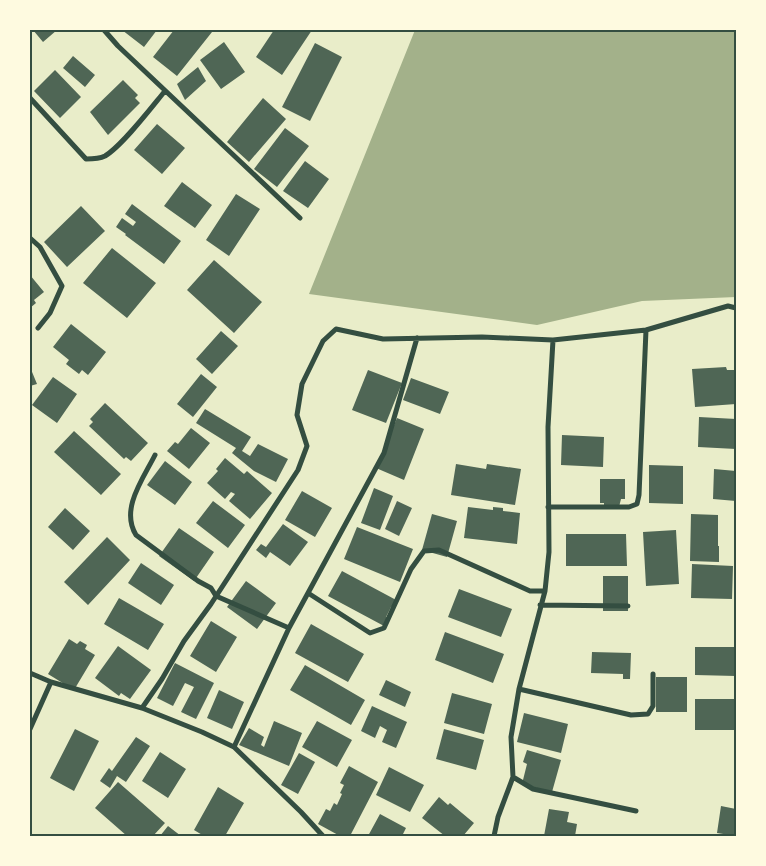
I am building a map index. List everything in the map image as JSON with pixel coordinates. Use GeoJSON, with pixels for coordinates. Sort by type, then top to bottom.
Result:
{"type":"FeatureCollection","features":[{"type":"Feature","properties":{"kind":"street"},"geometry":{"type":"LineString","coordinates":[[104,30],[118,46],[300,218]]}},
{"type":"Feature","properties":{"kind":"street"},"geometry":{"type":"LineString","coordinates":[[30,98],[86,159],[96,159],[106,155],[124,138],[165,91]]}},
{"type":"Feature","properties":{"kind":"street"},"geometry":{"type":"LineString","coordinates":[[30,238],[40,248],[62,286],[50,313],[38,328]]}},
{"type":"Feature","properties":{"kind":"street"},"geometry":{"type":"LineString","coordinates":[[142,708],[162,679],[184,640],[216,596],[298,470],[307,446],[297,415],[302,384],[324,341],[336,329],[383,339],[482,337],[553,340],[646,330],[728,306],[736,308]]}},
{"type":"Feature","properties":{"kind":"street"},"geometry":{"type":"LineString","coordinates":[[548,507],[629,507],[637,504],[639,495],[646,330]]}},
{"type":"Feature","properties":{"kind":"street"},"geometry":{"type":"LineString","coordinates":[[234,748],[289,628],[384,453],[417,338]]}},
{"type":"Feature","properties":{"kind":"street"},"geometry":{"type":"LineString","coordinates":[[494,836],[498,817],[513,777],[511,737],[519,689],[544,591],[549,552],[548,427],[553,340]]}},
{"type":"Feature","properties":{"kind":"street"},"geometry":{"type":"LineString","coordinates":[[155,456],[132,501],[131,527],[136,535],[198,581],[211,588],[216,596],[289,628]]}},
{"type":"Feature","properties":{"kind":"street"},"geometry":{"type":"LineString","coordinates":[[308,593],[370,633],[384,628],[411,569],[424,550],[440,550],[530,591],[544,591]]}},
{"type":"Feature","properties":{"kind":"street"},"geometry":{"type":"LineString","coordinates":[[540,605],[628,606]]}},
{"type":"Feature","properties":{"kind":"street"},"geometry":{"type":"LineString","coordinates":[[30,673],[51,682],[142,708],[202,732],[234,748],[301,812],[323,836]]}},
{"type":"Feature","properties":{"kind":"street"},"geometry":{"type":"LineString","coordinates":[[519,689],[631,715],[648,714],[653,706],[653,674]]}},
{"type":"Feature","properties":{"kind":"street"},"geometry":{"type":"LineString","coordinates":[[30,729],[51,682]]}},
{"type":"Feature","properties":{"kind":"street"},"geometry":{"type":"LineString","coordinates":[[513,777],[533,789],[636,811]]}},
{"type":"Feature","properties":{"kind":"shaded area"},"geometry":{"type":"Polygon","coordinates":[[[415,30],[736,30],[736,297],[642,301],[537,325],[309,294],[415,30]]]}},
{"type":"Feature","properties":{"kind":"building"},"geometry":{"type":"Polygon","coordinates":[[[33,30],[57,30],[43,42],[33,30]]]}},
{"type":"Feature","properties":{"kind":"building"},"geometry":{"type":"Polygon","coordinates":[[[122,30],[157,30],[144,47],[122,30]]]}},
{"type":"Feature","properties":{"kind":"building"},"geometry":{"type":"Polygon","coordinates":[[[174,30],[209,30],[212,32],[177,76],[153,57],[174,30]]]}},
{"type":"Feature","properties":{"kind":"building"},"geometry":{"type":"Polygon","coordinates":[[[274,30],[312,30],[282,75],[256,57],[274,30]]]}},
{"type":"Feature","properties":{"kind":"building"},"geometry":{"type":"Polygon","coordinates":[[[224,42],[245,72],[221,89],[200,60],[224,42]]]}},
{"type":"Feature","properties":{"kind":"building"},"geometry":{"type":"Polygon","coordinates":[[[315,43],[342,57],[310,121],[282,107],[315,43]]]}},
{"type":"Feature","properties":{"kind":"building"},"geometry":{"type":"Polygon","coordinates":[[[73,56],[95,75],[85,87],[63,68],[73,56]]]}},
{"type":"Feature","properties":{"kind":"building"},"geometry":{"type":"Polygon","coordinates":[[[198,67],[206,81],[185,100],[177,84],[198,67]]]}},
{"type":"Feature","properties":{"kind":"building"},"geometry":{"type":"Polygon","coordinates":[[[55,70],[81,97],[60,118],[34,91],[55,70]]]}},
{"type":"Feature","properties":{"kind":"building"},"geometry":{"type":"Polygon","coordinates":[[[123,80],[138,95],[135,98],[140,103],[108,135],[90,112],[123,80]]]}},
{"type":"Feature","properties":{"kind":"building"},"geometry":{"type":"Polygon","coordinates":[[[263,98],[286,119],[249,162],[227,142],[263,98]]]}},
{"type":"Feature","properties":{"kind":"building"},"geometry":{"type":"Polygon","coordinates":[[[157,124],[185,148],[162,174],[134,150],[157,124]]]}},
{"type":"Feature","properties":{"kind":"building"},"geometry":{"type":"Polygon","coordinates":[[[285,128],[309,146],[277,187],[254,169],[285,128]]]}},
{"type":"Feature","properties":{"kind":"building"},"geometry":{"type":"Polygon","coordinates":[[[305,161],[329,179],[308,208],[283,191],[305,161]]]}},
{"type":"Feature","properties":{"kind":"building"},"geometry":{"type":"Polygon","coordinates":[[[182,182],[212,205],[195,228],[164,206],[182,182]]]}},
{"type":"Feature","properties":{"kind":"building"},"geometry":{"type":"Polygon","coordinates":[[[236,194],[260,209],[229,256],[206,240],[236,194]]]}},
{"type":"Feature","properties":{"kind":"building"},"geometry":{"type":"Polygon","coordinates":[[[132,204],[181,241],[164,264],[116,227],[122,218],[133,226],[136,222],[125,214],[132,204]]]}},
{"type":"Feature","properties":{"kind":"building"},"geometry":{"type":"Polygon","coordinates":[[[81,206],[105,231],[67,267],[44,242],[81,206]]]}},
{"type":"Feature","properties":{"kind":"building"},"geometry":{"type":"Polygon","coordinates":[[[112,248],[156,283],[127,318],[83,283],[112,248]]]}},
{"type":"Feature","properties":{"kind":"building"},"geometry":{"type":"Polygon","coordinates":[[[214,260],[262,302],[234,333],[187,290],[214,260]]]}},
{"type":"Feature","properties":{"kind":"building"},"geometry":{"type":"Polygon","coordinates":[[[30,275],[44,292],[34,300],[36,303],[30,308],[30,275]]]}},
{"type":"Feature","properties":{"kind":"building"},"geometry":{"type":"Polygon","coordinates":[[[71,324],[106,352],[88,375],[82,370],[79,374],[66,364],[69,360],[53,347],[71,324]]]}},
{"type":"Feature","properties":{"kind":"building"},"geometry":{"type":"Polygon","coordinates":[[[221,331],[238,346],[212,374],[196,359],[221,331]]]}},
{"type":"Feature","properties":{"kind":"building"},"geometry":{"type":"Polygon","coordinates":[[[30,367],[37,384],[30,386],[30,367]]]}},
{"type":"Feature","properties":{"kind":"building"},"geometry":{"type":"Polygon","coordinates":[[[726,367],[727,370],[736,370],[736,404],[695,407],[692,369],[726,367]]]}},
{"type":"Feature","properties":{"kind":"building"},"geometry":{"type":"Polygon","coordinates":[[[368,370],[402,383],[386,423],[352,410],[368,370]]]}},
{"type":"Feature","properties":{"kind":"building"},"geometry":{"type":"Polygon","coordinates":[[[201,374],[217,387],[193,417],[177,404],[201,374]]]}},
{"type":"Feature","properties":{"kind":"building"},"geometry":{"type":"Polygon","coordinates":[[[53,377],[77,394],[57,423],[32,405],[53,377]]]}},
{"type":"Feature","properties":{"kind":"building"},"geometry":{"type":"Polygon","coordinates":[[[411,378],[449,392],[440,414],[403,400],[411,378]]]}},
{"type":"Feature","properties":{"kind":"building"},"geometry":{"type":"Polygon","coordinates":[[[105,403],[148,443],[131,461],[126,457],[124,459],[89,426],[93,422],[90,419],[105,403]]]}},
{"type":"Feature","properties":{"kind":"building"},"geometry":{"type":"Polygon","coordinates":[[[205,409],[251,437],[242,451],[250,456],[258,444],[288,459],[276,482],[254,471],[232,453],[236,448],[196,423],[205,409]]]}},
{"type":"Feature","properties":{"kind":"building"},"geometry":{"type":"Polygon","coordinates":[[[699,417],[736,419],[736,449],[698,447],[699,417]]]}},
{"type":"Feature","properties":{"kind":"building"},"geometry":{"type":"Polygon","coordinates":[[[397,418],[424,429],[404,480],[376,468],[397,418]]]}},
{"type":"Feature","properties":{"kind":"building"},"geometry":{"type":"Polygon","coordinates":[[[191,428],[210,443],[189,469],[167,451],[175,442],[178,444],[191,428]]]}},
{"type":"Feature","properties":{"kind":"building"},"geometry":{"type":"Polygon","coordinates":[[[74,431],[121,474],[101,495],[54,452],[74,431]]]}},
{"type":"Feature","properties":{"kind":"building"},"geometry":{"type":"Polygon","coordinates":[[[562,435],[604,437],[603,467],[561,465],[562,435]]]}},
{"type":"Feature","properties":{"kind":"building"},"geometry":{"type":"Polygon","coordinates":[[[225,458],[244,474],[247,471],[272,493],[250,519],[229,501],[235,494],[231,492],[225,499],[207,483],[218,471],[216,469],[225,458]]]}},
{"type":"Feature","properties":{"kind":"building"},"geometry":{"type":"Polygon","coordinates":[[[165,461],[192,482],[175,505],[147,485],[165,461]]]}},
{"type":"Feature","properties":{"kind":"building"},"geometry":{"type":"Polygon","coordinates":[[[456,464],[486,469],[487,464],[521,469],[515,505],[451,495],[456,464]]]}},
{"type":"Feature","properties":{"kind":"building"},"geometry":{"type":"Polygon","coordinates":[[[649,465],[683,466],[683,504],[649,503],[649,465]]]}},
{"type":"Feature","properties":{"kind":"building"},"geometry":{"type":"Polygon","coordinates":[[[714,469],[736,471],[736,501],[713,499],[714,469]]]}},
{"type":"Feature","properties":{"kind":"building"},"geometry":{"type":"Polygon","coordinates":[[[600,479],[625,479],[625,499],[621,499],[619,507],[604,507],[604,503],[600,503],[600,479]]]}},
{"type":"Feature","properties":{"kind":"building"},"geometry":{"type":"Polygon","coordinates":[[[374,488],[393,496],[380,530],[361,523],[374,488]]]}},
{"type":"Feature","properties":{"kind":"building"},"geometry":{"type":"Polygon","coordinates":[[[302,491],[332,508],[315,537],[285,520],[302,491]]]}},
{"type":"Feature","properties":{"kind":"building"},"geometry":{"type":"Polygon","coordinates":[[[213,501],[245,525],[228,548],[196,523],[213,501]]]}},
{"type":"Feature","properties":{"kind":"building"},"geometry":{"type":"Polygon","coordinates":[[[397,501],[412,508],[399,536],[385,529],[397,501]]]}},
{"type":"Feature","properties":{"kind":"building"},"geometry":{"type":"Polygon","coordinates":[[[468,507],[493,510],[493,507],[503,508],[503,511],[520,513],[517,544],[464,538],[468,507]]]}},
{"type":"Feature","properties":{"kind":"building"},"geometry":{"type":"Polygon","coordinates":[[[65,508],[90,531],[73,550],[48,527],[65,508]]]}},
{"type":"Feature","properties":{"kind":"building"},"geometry":{"type":"Polygon","coordinates":[[[432,514],[457,521],[447,557],[422,550],[432,514]]]}},
{"type":"Feature","properties":{"kind":"building"},"geometry":{"type":"Polygon","coordinates":[[[691,514],[718,515],[719,562],[690,561],[691,514]]]}},
{"type":"Feature","properties":{"kind":"building"},"geometry":{"type":"Polygon","coordinates":[[[283,524],[308,542],[290,566],[270,552],[266,558],[256,550],[261,544],[266,547],[283,524]]]}},
{"type":"Feature","properties":{"kind":"building"},"geometry":{"type":"Polygon","coordinates":[[[357,527],[413,549],[400,582],[344,559],[357,527]]]}},
{"type":"Feature","properties":{"kind":"building"},"geometry":{"type":"Polygon","coordinates":[[[179,528],[214,552],[194,581],[159,556],[179,528]]]}},
{"type":"Feature","properties":{"kind":"building"},"geometry":{"type":"Polygon","coordinates":[[[676,530],[679,584],[646,586],[643,532],[676,530]]]}},
{"type":"Feature","properties":{"kind":"building"},"geometry":{"type":"Polygon","coordinates":[[[566,534],[626,534],[627,566],[566,566],[566,534]]]}},
{"type":"Feature","properties":{"kind":"building"},"geometry":{"type":"Polygon","coordinates":[[[107,537],[130,560],[88,605],[64,582],[107,537]]]}},
{"type":"Feature","properties":{"kind":"building"},"geometry":{"type":"Polygon","coordinates":[[[141,563],[174,585],[161,605],[128,583],[141,563]]]}},
{"type":"Feature","properties":{"kind":"building"},"geometry":{"type":"Polygon","coordinates":[[[692,564],[733,566],[732,599],[691,598],[692,564]]]}},
{"type":"Feature","properties":{"kind":"building"},"geometry":{"type":"Polygon","coordinates":[[[342,571],[398,601],[391,607],[386,617],[389,619],[384,626],[328,596],[342,571]]]}},
{"type":"Feature","properties":{"kind":"building"},"geometry":{"type":"Polygon","coordinates":[[[603,576],[628,576],[628,611],[603,611],[603,576]]]}},
{"type":"Feature","properties":{"kind":"building"},"geometry":{"type":"Polygon","coordinates":[[[246,581],[276,603],[257,629],[227,607],[246,581]]]}},
{"type":"Feature","properties":{"kind":"building"},"geometry":{"type":"Polygon","coordinates":[[[459,589],[512,609],[501,637],[448,617],[459,589]]]}},
{"type":"Feature","properties":{"kind":"building"},"geometry":{"type":"Polygon","coordinates":[[[119,598],[164,624],[148,650],[104,624],[119,598]]]}},
{"type":"Feature","properties":{"kind":"building"},"geometry":{"type":"Polygon","coordinates":[[[211,621],[237,637],[216,672],[190,656],[211,621]]]}},
{"type":"Feature","properties":{"kind":"building"},"geometry":{"type":"Polygon","coordinates":[[[311,624],[364,654],[348,682],[295,653],[311,624]]]}},
{"type":"Feature","properties":{"kind":"building"},"geometry":{"type":"Polygon","coordinates":[[[445,632],[504,654],[493,683],[435,660],[445,632]]]}},
{"type":"Feature","properties":{"kind":"building"},"geometry":{"type":"Polygon","coordinates":[[[69,639],[77,644],[80,641],[87,645],[85,649],[95,655],[74,690],[48,674],[69,639]]]}},
{"type":"Feature","properties":{"kind":"building"},"geometry":{"type":"Polygon","coordinates":[[[118,646],[151,670],[130,699],[121,693],[119,696],[95,678],[118,646]]]}},
{"type":"Feature","properties":{"kind":"building"},"geometry":{"type":"Polygon","coordinates":[[[695,647],[736,647],[736,676],[695,675],[695,647]]]}},
{"type":"Feature","properties":{"kind":"building"},"geometry":{"type":"Polygon","coordinates":[[[592,652],[631,653],[630,679],[623,679],[623,674],[591,673],[592,652]]]}},
{"type":"Feature","properties":{"kind":"building"},"geometry":{"type":"Polygon","coordinates":[[[175,663],[214,683],[196,719],[181,712],[194,687],[185,683],[173,706],[157,698],[175,663]]]}},
{"type":"Feature","properties":{"kind":"building"},"geometry":{"type":"Polygon","coordinates":[[[305,665],[365,700],[351,725],[290,690],[305,665]]]}},
{"type":"Feature","properties":{"kind":"building"},"geometry":{"type":"Polygon","coordinates":[[[656,677],[687,677],[687,712],[656,712],[656,677]]]}},
{"type":"Feature","properties":{"kind":"building"},"geometry":{"type":"Polygon","coordinates":[[[386,680],[411,692],[405,707],[379,695],[386,680]]]}},
{"type":"Feature","properties":{"kind":"building"},"geometry":{"type":"Polygon","coordinates":[[[219,690],[244,702],[232,729],[207,718],[219,690]]]}},
{"type":"Feature","properties":{"kind":"building"},"geometry":{"type":"Polygon","coordinates":[[[452,693],[492,704],[484,734],[444,723],[452,693]]]}},
{"type":"Feature","properties":{"kind":"building"},"geometry":{"type":"Polygon","coordinates":[[[695,699],[736,699],[736,730],[695,730],[695,699]]]}},
{"type":"Feature","properties":{"kind":"building"},"geometry":{"type":"Polygon","coordinates":[[[372,706],[407,722],[396,748],[382,742],[387,730],[380,726],[375,738],[361,731],[372,706]]]}},
{"type":"Feature","properties":{"kind":"building"},"geometry":{"type":"Polygon","coordinates":[[[524,713],[568,724],[561,753],[517,742],[524,713]]]}},
{"type":"Feature","properties":{"kind":"building"},"geometry":{"type":"Polygon","coordinates":[[[274,721],[302,733],[289,766],[239,745],[249,728],[264,737],[261,745],[264,747],[274,721]]]}},
{"type":"Feature","properties":{"kind":"building"},"geometry":{"type":"Polygon","coordinates":[[[317,721],[352,740],[337,767],[302,747],[317,721]]]}},
{"type":"Feature","properties":{"kind":"building"},"geometry":{"type":"Polygon","coordinates":[[[75,729],[99,741],[74,791],[50,778],[75,729]]]}},
{"type":"Feature","properties":{"kind":"building"},"geometry":{"type":"Polygon","coordinates":[[[444,729],[484,740],[476,770],[436,759],[444,729]]]}},
{"type":"Feature","properties":{"kind":"building"},"geometry":{"type":"Polygon","coordinates":[[[136,737],[150,746],[126,782],[117,776],[110,788],[100,781],[109,768],[112,771],[136,737]]]}},
{"type":"Feature","properties":{"kind":"building"},"geometry":{"type":"Polygon","coordinates":[[[527,750],[561,760],[552,792],[522,784],[527,764],[523,762],[527,750]]]}},
{"type":"Feature","properties":{"kind":"building"},"geometry":{"type":"Polygon","coordinates":[[[160,752],[186,769],[168,798],[142,781],[160,752]]]}},
{"type":"Feature","properties":{"kind":"building"},"geometry":{"type":"Polygon","coordinates":[[[299,753],[315,762],[298,794],[281,785],[299,753]]]}},
{"type":"Feature","properties":{"kind":"building"},"geometry":{"type":"Polygon","coordinates":[[[349,766],[378,782],[350,836],[340,836],[318,824],[326,809],[330,811],[334,803],[337,805],[344,785],[340,783],[349,766]]]}},
{"type":"Feature","properties":{"kind":"building"},"geometry":{"type":"Polygon","coordinates":[[[389,767],[424,785],[410,812],[376,795],[389,767]]]}},
{"type":"Feature","properties":{"kind":"building"},"geometry":{"type":"Polygon","coordinates":[[[118,782],[165,823],[153,836],[127,836],[95,808],[118,782]]]}},
{"type":"Feature","properties":{"kind":"building"},"geometry":{"type":"Polygon","coordinates":[[[218,787],[244,803],[225,836],[204,836],[194,830],[218,787]]]}},
{"type":"Feature","properties":{"kind":"building"},"geometry":{"type":"Polygon","coordinates":[[[439,797],[448,805],[450,803],[474,823],[463,836],[445,836],[422,818],[439,797]]]}},
{"type":"Feature","properties":{"kind":"building"},"geometry":{"type":"Polygon","coordinates":[[[721,806],[736,809],[736,836],[717,833],[721,806]]]}},
{"type":"Feature","properties":{"kind":"building"},"geometry":{"type":"Polygon","coordinates":[[[549,809],[569,812],[567,822],[577,824],[575,836],[544,836],[549,809]]]}},
{"type":"Feature","properties":{"kind":"building"},"geometry":{"type":"Polygon","coordinates":[[[380,814],[406,828],[402,836],[368,836],[380,814]]]}},
{"type":"Feature","properties":{"kind":"building"},"geometry":{"type":"Polygon","coordinates":[[[168,826],[181,836],[160,836],[168,826]]]}}]}
